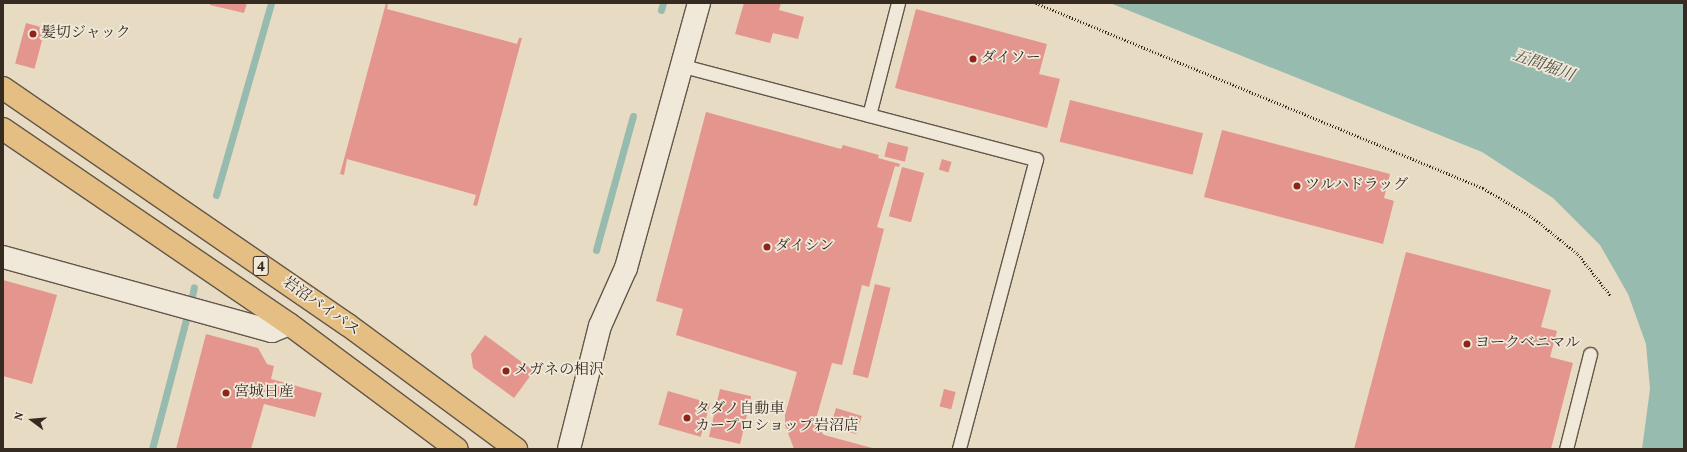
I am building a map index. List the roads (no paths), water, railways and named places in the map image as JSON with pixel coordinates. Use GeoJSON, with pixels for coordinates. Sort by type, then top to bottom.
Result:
{"type":"FeatureCollection","features":[{"type":"Feature","properties":{"kind":"highway","name":"岩沼バイパス"},"geometry":{"type":"LineString","coordinates":[[3,88],[348,325],[516,449]]}},
{"type":"Feature","properties":{"kind":"highway","name":"4"},"geometry":{"type":"LineString","coordinates":[[3,129],[289,324],[457,449]]}},
{"type":"Feature","properties":{"kind":"street"},"geometry":{"type":"LineString","coordinates":[[569,449],[600,326],[626,268],[683,66],[699,3]]}},
{"type":"Feature","properties":{"kind":"street"},"geometry":{"type":"LineString","coordinates":[[3,257],[272,331],[289,324]]}},
{"type":"Feature","properties":{"kind":"lane"},"geometry":{"type":"LineString","coordinates":[[869,115],[898,3]]}},
{"type":"Feature","properties":{"kind":"lane"},"geometry":{"type":"LineString","coordinates":[[683,66],[1036,159],[959,449]]}},
{"type":"Feature","properties":{"kind":"lane"},"geometry":{"type":"LineString","coordinates":[[1566,449],[1590,354]]}},
{"type":"Feature","properties":{"kind":"water","name":"五間堀川"},"geometry":{"type":"Polygon","coordinates":[[[1110,3],[1684,3],[1683,449],[1642,449],[1650,389],[1646,344],[1628,294],[1600,245],[1553,198],[1482,152],[1110,3]]]}},
{"type":"Feature","properties":{"kind":"waterway"},"geometry":{"type":"LineString","coordinates":[[216,195],[271,3]]}},
{"type":"Feature","properties":{"kind":"waterway"},"geometry":{"type":"LineString","coordinates":[[661,10],[663,3]]}},
{"type":"Feature","properties":{"kind":"waterway"},"geometry":{"type":"LineString","coordinates":[[596,250],[633,116]]}},
{"type":"Feature","properties":{"kind":"waterway"},"geometry":{"type":"LineString","coordinates":[[191,301],[194,287]]}},
{"type":"Feature","properties":{"kind":"waterway"},"geometry":{"type":"LineString","coordinates":[[152,449],[187,316]]}},
{"type":"Feature","properties":{"kind":"place","name":"髪切ジャック"},"geometry":{"type":"Point","coordinates":[33,34]}},
{"type":"Feature","properties":{"kind":"place","name":"ダイソー"},"geometry":{"type":"Point","coordinates":[973,59]}},
{"type":"Feature","properties":{"kind":"place","name":"ツルハドラッグ"},"geometry":{"type":"Point","coordinates":[1297,186]}},
{"type":"Feature","properties":{"kind":"place","name":"ダイシン"},"geometry":{"type":"Point","coordinates":[767,247]}},
{"type":"Feature","properties":{"kind":"place","name":"ヨークベニマル"},"geometry":{"type":"Point","coordinates":[1467,344]}},
{"type":"Feature","properties":{"kind":"place","name":"メガネの相沢"},"geometry":{"type":"Point","coordinates":[506,371]}},
{"type":"Feature","properties":{"kind":"place","name":"宮城日産"},"geometry":{"type":"Point","coordinates":[226,393]}},
{"type":"Feature","properties":{"kind":"place","name":"タダノ自動車 カープロショップ岩沼店"},"geometry":{"type":"Point","coordinates":[687,418]}}]}
